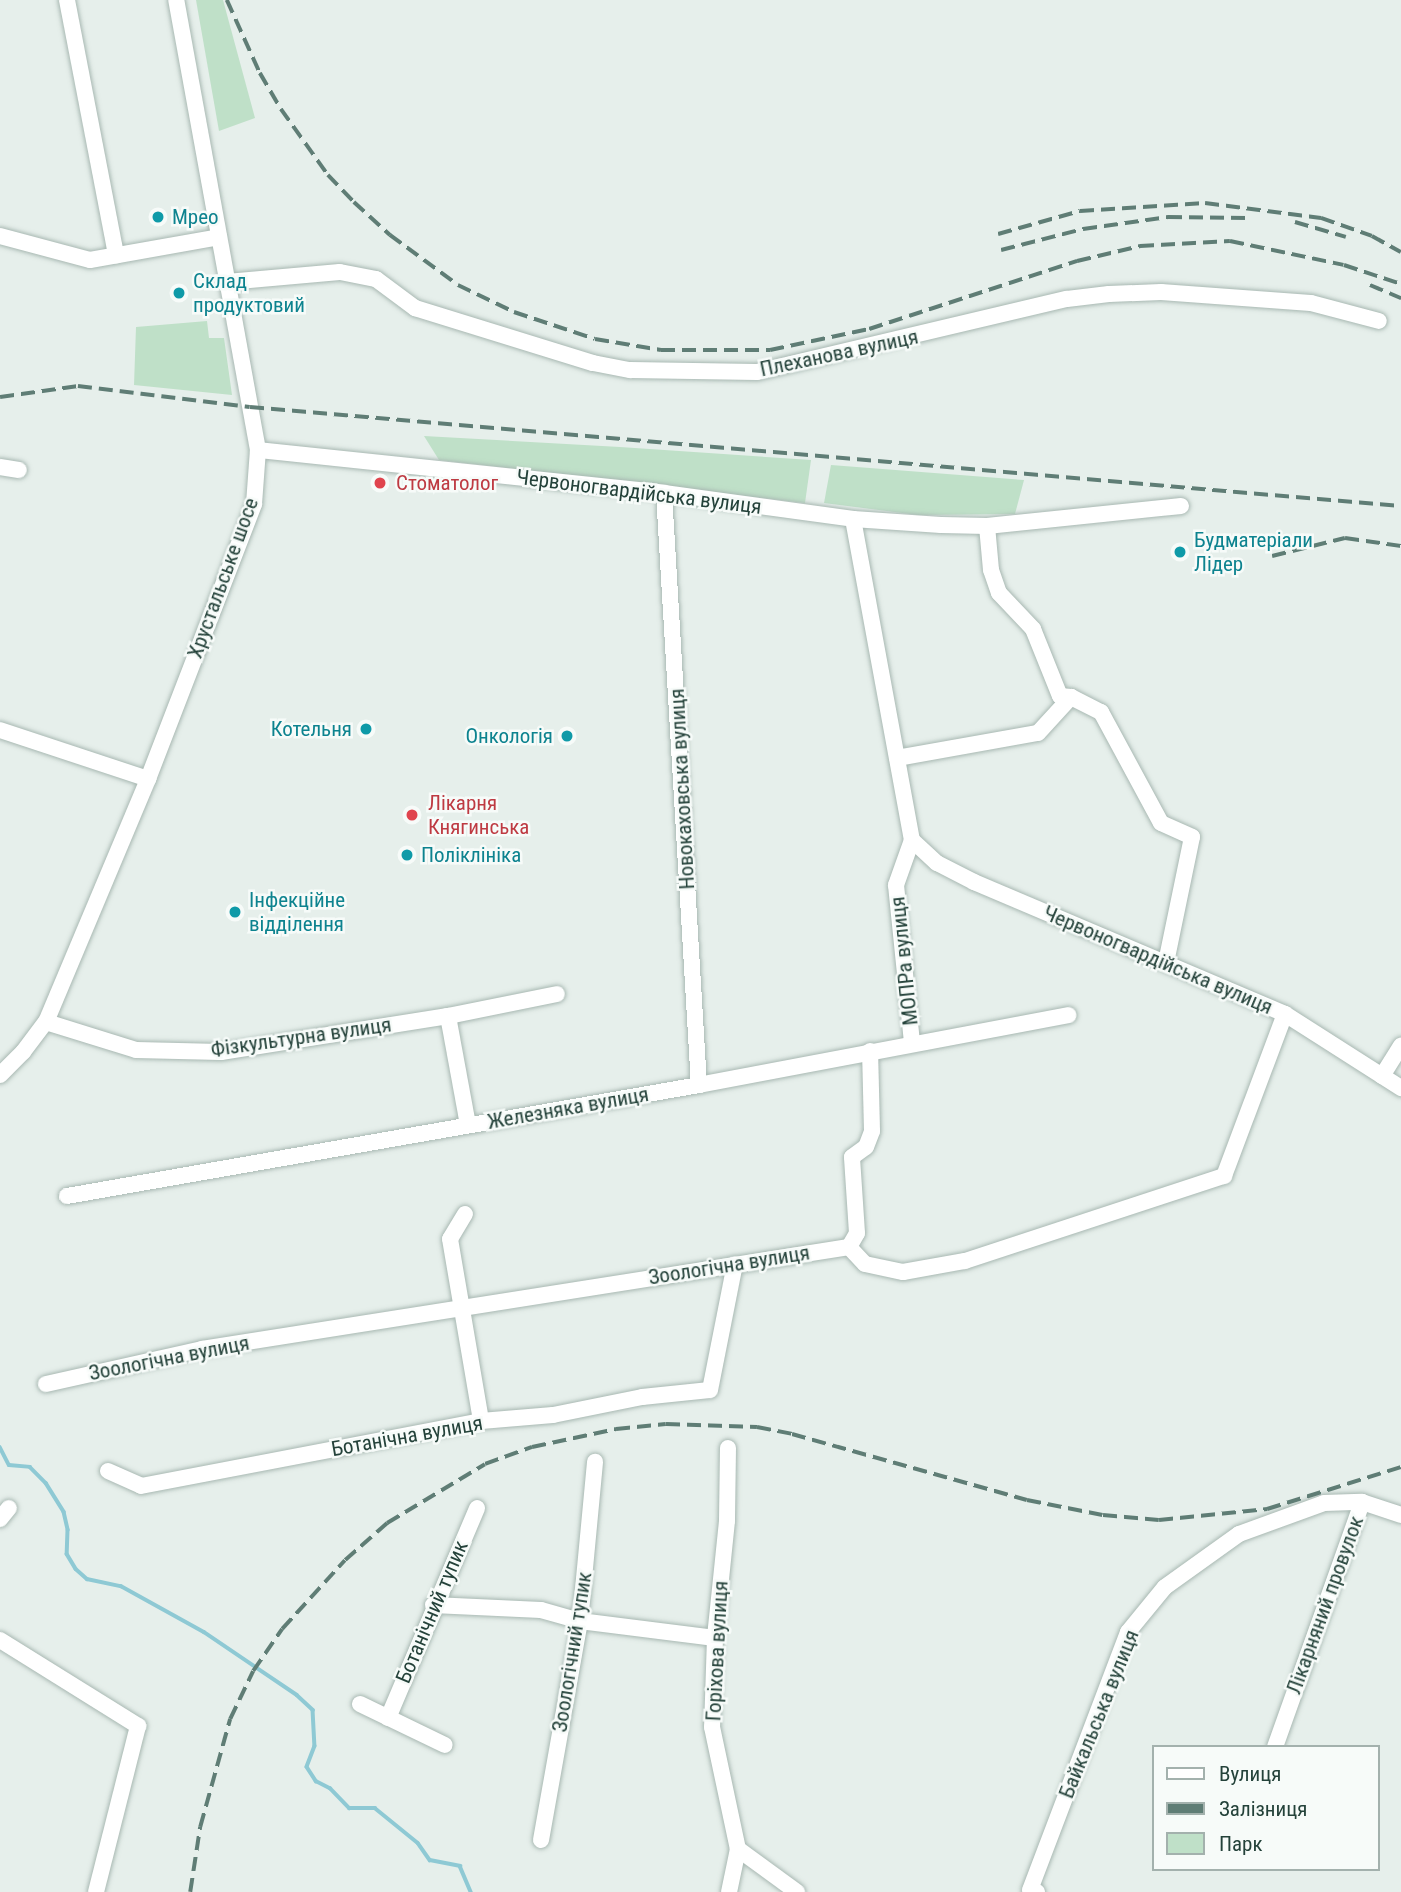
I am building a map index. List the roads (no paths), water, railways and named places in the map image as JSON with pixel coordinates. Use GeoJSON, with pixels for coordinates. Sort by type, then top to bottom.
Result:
{"type":"FeatureCollection","features":[{"type":"Feature","properties":{"kind":"street"},"geometry":{"type":"LineString","coordinates":[[67,0],[116,255]]}},
{"type":"Feature","properties":{"kind":"street","name":"Хрустальське шосе"},"geometry":{"type":"LineString","coordinates":[[0,1075],[23,1052],[46,1022],[148,779],[254,504],[258,450],[176,0]]}},
{"type":"Feature","properties":{"kind":"street"},"geometry":{"type":"LineString","coordinates":[[0,236],[90,260],[219,237]]}},
{"type":"Feature","properties":{"kind":"street","name":"Плеханова вулиця"},"geometry":{"type":"LineString","coordinates":[[227,282],[340,272],[376,279],[415,309],[593,363],[630,370],[757,372],[1067,299],[1109,295],[1161,292],[1311,303],[1379,321]]}},
{"type":"Feature","properties":{"kind":"street","name":"Червоногвардійська вулиця"},"geometry":{"type":"LineString","coordinates":[[258,450],[664,493],[853,519],[986,526],[1181,506]]}},
{"type":"Feature","properties":{"kind":"street"},"geometry":{"type":"LineString","coordinates":[[0,467],[19,470]]}},
{"type":"Feature","properties":{"kind":"street","name":"Новокаховська вулиця"},"geometry":{"type":"LineString","coordinates":[[664,493],[699,1086]]}},
{"type":"Feature","properties":{"kind":"street"},"geometry":{"type":"LineString","coordinates":[[853,519],[912,841]]}},
{"type":"Feature","properties":{"kind":"street"},"geometry":{"type":"LineString","coordinates":[[986,526],[991,570],[999,593],[1033,629],[1059,696],[1071,697],[1101,712],[1161,823],[1192,837],[1166,962]]}},
{"type":"Feature","properties":{"kind":"street"},"geometry":{"type":"LineString","coordinates":[[897,758],[1038,733],[1071,697]]}},
{"type":"Feature","properties":{"kind":"street"},"geometry":{"type":"LineString","coordinates":[[0,730],[148,779]]}},
{"type":"Feature","properties":{"kind":"street","name":"Червоногвардійська вулиця"},"geometry":{"type":"LineString","coordinates":[[912,841],[937,863],[974,882],[1285,1014],[1401,1088]]}},
{"type":"Feature","properties":{"kind":"street","name":"МОПРа вулиця"},"geometry":{"type":"LineString","coordinates":[[912,841],[896,885],[912,1042]]}},
{"type":"Feature","properties":{"kind":"street","name":"Фізкультурна вулиця"},"geometry":{"type":"LineString","coordinates":[[46,1022],[136,1050],[220,1052],[448,1016],[557,994]]}},
{"type":"Feature","properties":{"kind":"street"},"geometry":{"type":"LineString","coordinates":[[870,1051],[872,1130],[866,1147],[852,1157],[857,1233],[849,1247],[865,1265],[902,1272],[965,1261],[1224,1176],[1285,1014]]}},
{"type":"Feature","properties":{"kind":"street","name":"Железняка вулиця"},"geometry":{"type":"LineString","coordinates":[[67,1196],[699,1086],[912,1042],[1068,1015]]}},
{"type":"Feature","properties":{"kind":"street"},"geometry":{"type":"LineString","coordinates":[[448,1016],[468,1125]]}},
{"type":"Feature","properties":{"kind":"street"},"geometry":{"type":"LineString","coordinates":[[1381,1076],[1401,1045]]}},
{"type":"Feature","properties":{"kind":"street"},"geometry":{"type":"LineString","coordinates":[[465,1214],[450,1239],[481,1421]]}},
{"type":"Feature","properties":{"kind":"street","name":"Зоологічна вулиця"},"geometry":{"type":"LineString","coordinates":[[46,1384],[202,1349],[849,1247]]}},
{"type":"Feature","properties":{"kind":"street","name":"Ботанічна вулиця"},"geometry":{"type":"LineString","coordinates":[[108,1471],[141,1486],[481,1421],[553,1415],[642,1397],[710,1390],[735,1264]]}},
{"type":"Feature","properties":{"kind":"street","name":"Горіхова вулиця"},"geometry":{"type":"LineString","coordinates":[[728,1448],[727,1521],[715,1638],[712,1727],[738,1849],[729,1892]]}},
{"type":"Feature","properties":{"kind":"street","name":"Зоологічний тупик"},"geometry":{"type":"LineString","coordinates":[[541,1840],[580,1621],[595,1462]]}},
{"type":"Feature","properties":{"kind":"street","name":"Лікарняний провулок"},"geometry":{"type":"LineString","coordinates":[[1276,1745],[1362,1502],[1401,1515]]}},
{"type":"Feature","properties":{"kind":"street","name":"Байкальська вулиця"},"geometry":{"type":"LineString","coordinates":[[1032,1891],[1128,1632],[1165,1587],[1239,1534],[1324,1503],[1362,1502]]}},
{"type":"Feature","properties":{"kind":"street","name":"Ботанічний тупик"},"geometry":{"type":"LineString","coordinates":[[388,1718],[433,1605],[477,1508]]}},
{"type":"Feature","properties":{"kind":"street"},"geometry":{"type":"LineString","coordinates":[[433,1605],[541,1610],[580,1621],[715,1638]]}},
{"type":"Feature","properties":{"kind":"street"},"geometry":{"type":"LineString","coordinates":[[0,1640],[138,1726],[96,1892]]}},
{"type":"Feature","properties":{"kind":"street"},"geometry":{"type":"LineString","coordinates":[[360,1704],[445,1745]]}},
{"type":"Feature","properties":{"kind":"street"},"geometry":{"type":"LineString","coordinates":[[738,1849],[797,1892]]}},
{"type":"Feature","properties":{"kind":"waterway"},"geometry":{"type":"LineString","coordinates":[[0,1447],[9,1465],[30,1467],[46,1483],[64,1512],[68,1530],[67,1554],[76,1569],[87,1579],[121,1586],[204,1632],[297,1695],[313,1710],[315,1746],[307,1767],[316,1781],[330,1788],[349,1808],[375,1808],[418,1843],[430,1860],[460,1866],[471,1892]]}},
{"type":"Feature","properties":{"kind":"railway"},"geometry":{"type":"LineString","coordinates":[[227,0],[260,73],[281,109],[328,175],[354,202],[390,235],[458,285],[514,312],[595,339],[661,350],[770,350],[869,329],[1077,261],[1140,246],[1230,241],[1344,265],[1401,284]]}},
{"type":"Feature","properties":{"kind":"railway"},"geometry":{"type":"LineString","coordinates":[[998,234],[1080,211],[1205,203],[1321,218],[1372,236],[1401,252]]}},
{"type":"Feature","properties":{"kind":"railway"},"geometry":{"type":"LineString","coordinates":[[1001,250],[1083,229],[1168,217],[1247,218]]}},
{"type":"Feature","properties":{"kind":"railway"},"geometry":{"type":"LineString","coordinates":[[1295,222],[1346,237]]}},
{"type":"Feature","properties":{"kind":"railway"},"geometry":{"type":"LineString","coordinates":[[1370,285],[1401,298]]}},
{"type":"Feature","properties":{"kind":"railway"},"geometry":{"type":"LineString","coordinates":[[0,397],[78,386],[250,407],[1401,506]]}},
{"type":"Feature","properties":{"kind":"railway"},"geometry":{"type":"LineString","coordinates":[[1272,556],[1345,538],[1401,546]]}},
{"type":"Feature","properties":{"kind":"railway"},"geometry":{"type":"LineString","coordinates":[[190,1892],[200,1827],[230,1719],[253,1671],[282,1629],[345,1560],[387,1523],[485,1464],[532,1447],[616,1429],[666,1424],[757,1427],[792,1434],[1027,1500],[1103,1515],[1159,1520],[1267,1509],[1401,1467]]}},
{"type":"Feature","properties":{"kind":"place","name":"Мрео"},"geometry":{"type":"Point","coordinates":[158,217]}},
{"type":"Feature","properties":{"kind":"place","name":"Склад продуктовий"},"geometry":{"type":"Point","coordinates":[179,293]}},
{"type":"Feature","properties":{"kind":"place","name":"Стоматолог"},"geometry":{"type":"Point","coordinates":[380,483]}},
{"type":"Feature","properties":{"kind":"place","name":"Будматеріали Лідер"},"geometry":{"type":"Point","coordinates":[1180,552]}},
{"type":"Feature","properties":{"kind":"place","name":"Котельня"},"geometry":{"type":"Point","coordinates":[366,729]}},
{"type":"Feature","properties":{"kind":"place","name":"Онкологія"},"geometry":{"type":"Point","coordinates":[567,736]}},
{"type":"Feature","properties":{"kind":"place","name":"Лікарня Княгинська"},"geometry":{"type":"Point","coordinates":[412,815]}},
{"type":"Feature","properties":{"kind":"place","name":"Поліклініка"},"geometry":{"type":"Point","coordinates":[407,855]}},
{"type":"Feature","properties":{"kind":"place","name":"Інфекційне відділення"},"geometry":{"type":"Point","coordinates":[235,912]}}]}
